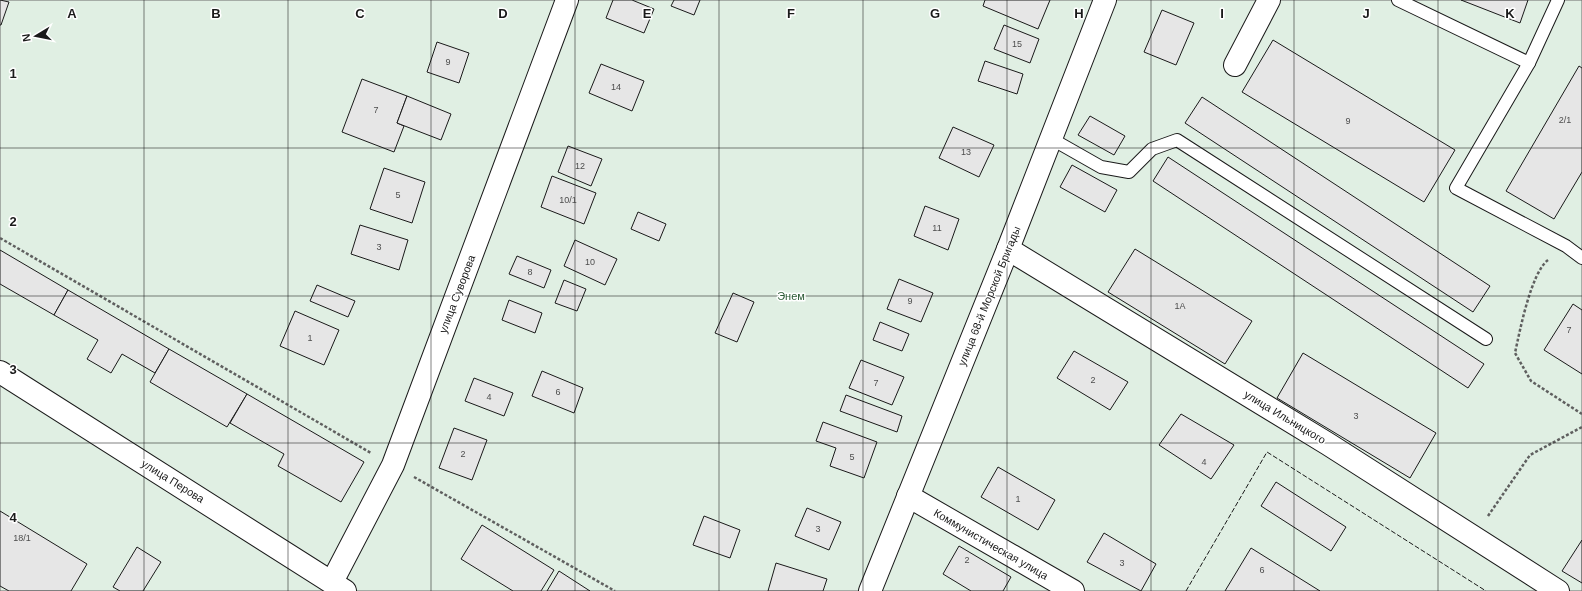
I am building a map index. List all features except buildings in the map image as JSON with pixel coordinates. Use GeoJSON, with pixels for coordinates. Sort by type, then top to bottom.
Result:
{"type":"FeatureCollection","features":[{"type":"Feature","properties":{"kind":"main road","name":"улица Суворова"},"geometry":{"type":"LineString","coordinates":[[339,587],[393,465],[567,0]]}},
{"type":"Feature","properties":{"kind":"main road","name":"улица 68-й Морской Бригады"},"geometry":{"type":"LineString","coordinates":[[870,591],[1008,249],[1105,0]]}},
{"type":"Feature","properties":{"kind":"main road"},"geometry":{"type":"LineString","coordinates":[[1235,65],[1269,0]]}},
{"type":"Feature","properties":{"kind":"main road","name":"улица Ильницкого"},"geometry":{"type":"LineString","coordinates":[[1008,249],[1328,444],[1558,591]]}},
{"type":"Feature","properties":{"kind":"main road","name":"улица Перова"},"geometry":{"type":"LineString","coordinates":[[0,372],[339,587]]}},
{"type":"Feature","properties":{"kind":"main road","name":"Коммунистическая улица"},"geometry":{"type":"LineString","coordinates":[[908,496],[1073,591]]}},
{"type":"Feature","properties":{"kind":"lane"},"geometry":{"type":"LineString","coordinates":[[1398,0],[1529,63]]}},
{"type":"Feature","properties":{"kind":"lane"},"geometry":{"type":"LineString","coordinates":[[1558,0],[1529,63],[1456,188],[1566,246],[1582,258]]}},
{"type":"Feature","properties":{"kind":"lane"},"geometry":{"type":"LineString","coordinates":[[1050,138],[1101,167],[1129,172],[1152,149],[1177,140],[1486,339]]}},
{"type":"Feature","properties":{"kind":"path"},"geometry":{"type":"LineString","coordinates":[[0,238],[393,465],[615,591]]}},
{"type":"Feature","properties":{"kind":"path"},"geometry":{"type":"LineString","coordinates":[[1566,246],[1542,265],[1525,307],[1515,352],[1531,381],[1582,414]]}},
{"type":"Feature","properties":{"kind":"path"},"geometry":{"type":"LineString","coordinates":[[1473,537],[1530,455],[1582,427]]}},
{"type":"Feature","properties":{"kind":"green space","name":"Энем"},"geometry":{"type":"Polygon","coordinates":[[[0,0],[1582,0],[1582,591],[0,591],[0,0]]]}},
{"type":"Feature","properties":{"kind":"fence"},"geometry":{"type":"LineString","coordinates":[[1186,591],[1267,452],[1486,591]]}}]}
